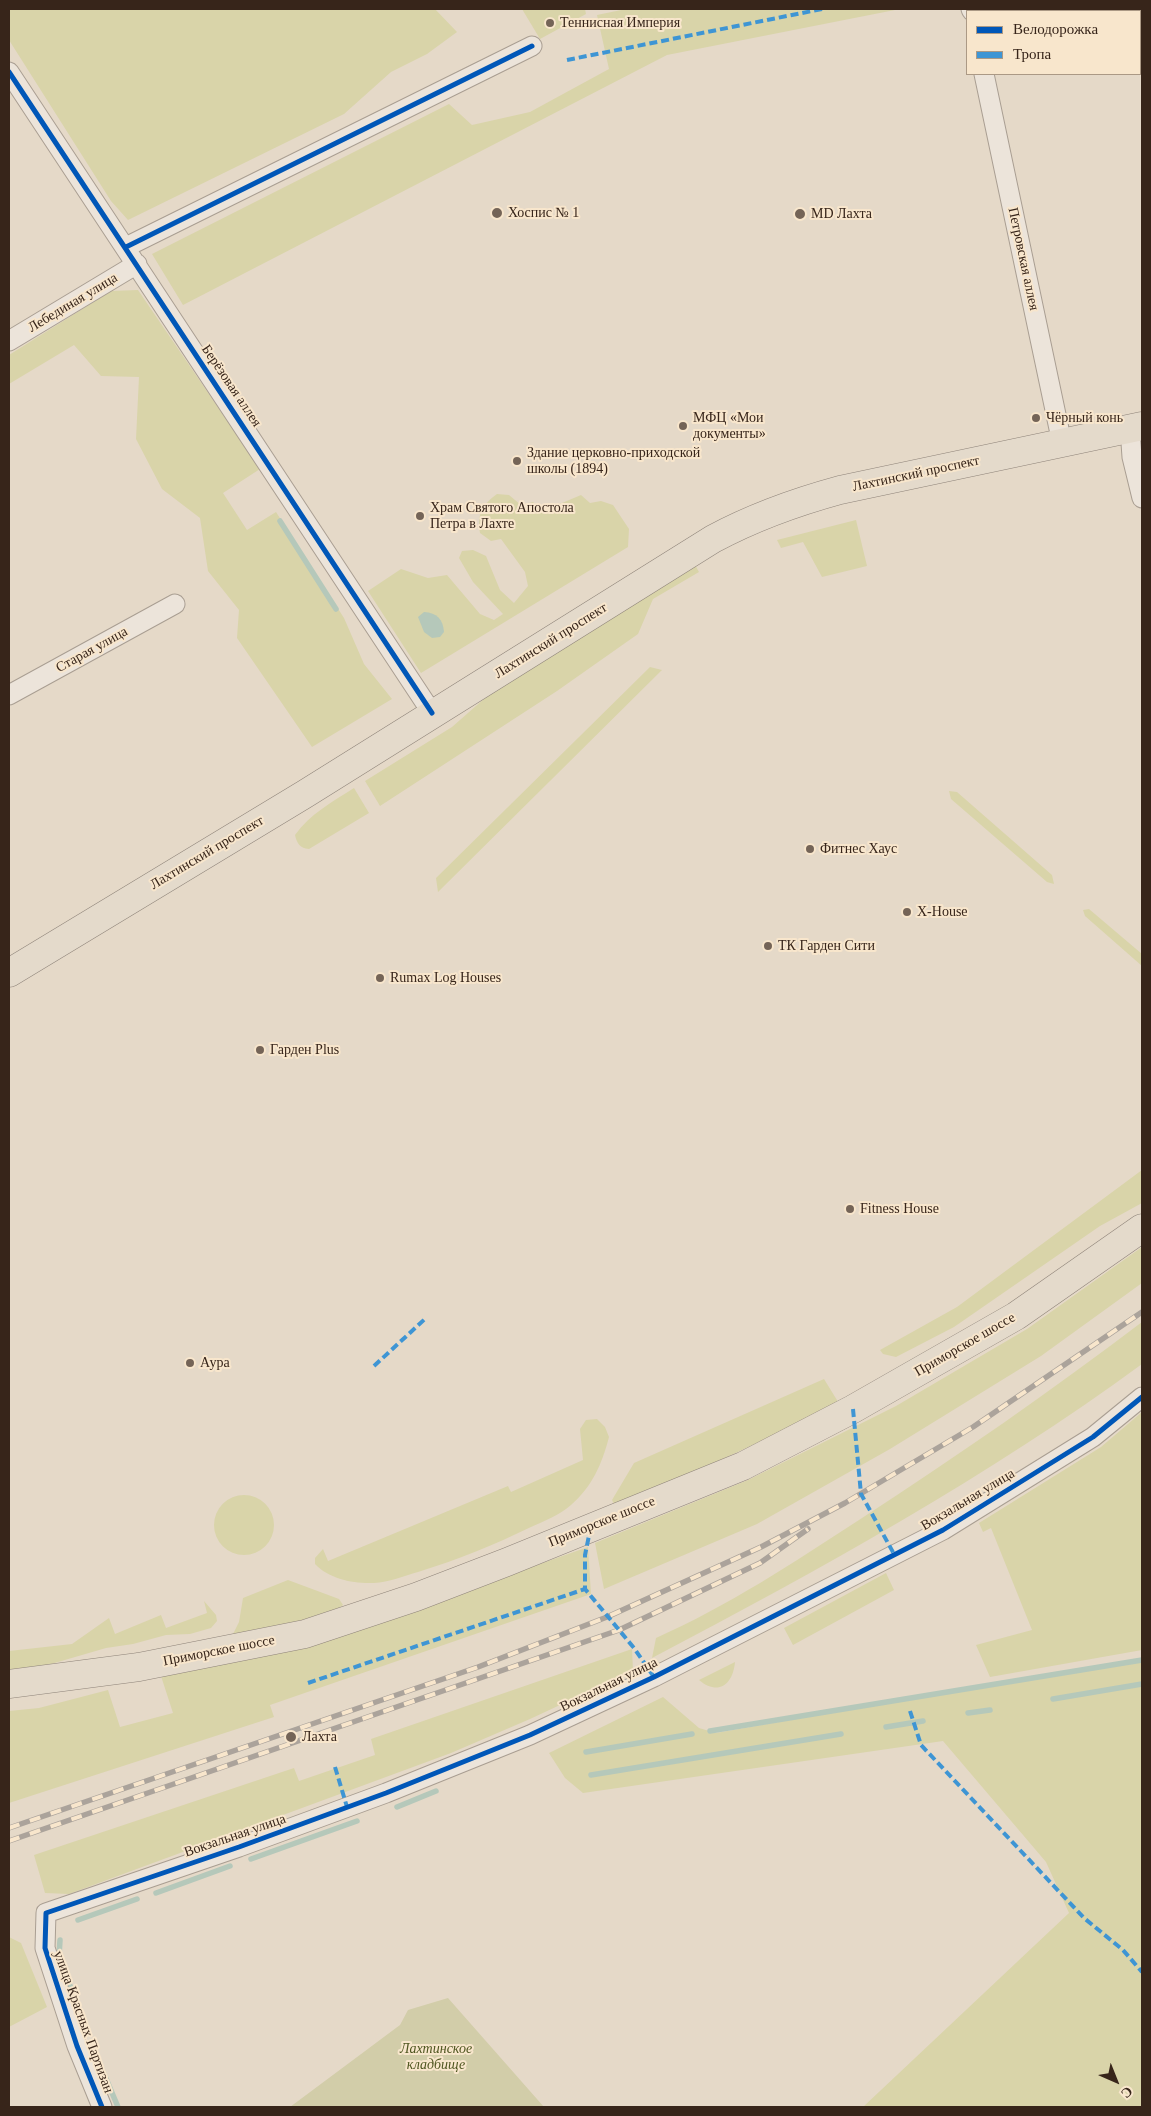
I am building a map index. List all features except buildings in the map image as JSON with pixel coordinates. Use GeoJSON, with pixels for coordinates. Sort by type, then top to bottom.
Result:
{"type":"FeatureCollection","features":[{"type":"Feature","properties":{"kind":"main road","name":"Лахтинский проспект"},"geometry":{"type":"LineString","coordinates":[[9,973],[213,850],[738,526],[798,501],[840,490],[1136,428]]}},
{"type":"Feature","properties":{"kind":"main road","name":"Приморское шоссе"},"geometry":{"type":"LineString","coordinates":[[9,1684],[139,1667],[305,1634],[416,1597],[507,1562],[743,1466],[853,1409],[1016,1316],[1142,1228]]}},
{"type":"Feature","properties":{"kind":"street"},"geometry":{"type":"LineString","coordinates":[[126,248],[532,46]]}},
{"type":"Feature","properties":{"kind":"street","name":"Берёзовая аллея"},"geometry":{"type":"LineString","coordinates":[[9,72],[15,96],[137,264],[432,714]]}},
{"type":"Feature","properties":{"kind":"street","name":"Петровская аллея"},"geometry":{"type":"LineString","coordinates":[[984,75],[1062,443]]}},
{"type":"Feature","properties":{"kind":"street","name":"Лебединая улица"},"geometry":{"type":"LineString","coordinates":[[9,342],[137,264]]}},
{"type":"Feature","properties":{"kind":"street"},"geometry":{"type":"LineString","coordinates":[[1136,428],[1132,457],[1142,498]]}},
{"type":"Feature","properties":{"kind":"street","name":"Старая улица"},"geometry":{"type":"LineString","coordinates":[[9,695],[175,604]]}},
{"type":"Feature","properties":{"kind":"street","name":"Вокзальная улица"},"geometry":{"type":"LineString","coordinates":[[46,1913],[239,1847],[386,1792],[530,1736],[645,1682],[944,1530],[1093,1437],[1142,1397]]}},
{"type":"Feature","properties":{"kind":"street","name":"улица Красных Партизан"},"geometry":{"type":"LineString","coordinates":[[46,1913],[45,1948],[95,2104]]}},
{"type":"Feature","properties":{"kind":"shaded area"},"geometry":{"type":"Polygon","coordinates":[[[9,9],[435,9],[457,32],[427,54],[391,72],[344,114],[128,220],[111,201],[9,40],[9,9]]]}},
{"type":"Feature","properties":{"kind":"shaded area","name":"Теннисная Империя"},"geometry":{"type":"Polygon","coordinates":[[[522,9],[585,9],[586,14],[540,39],[522,9]]]}},
{"type":"Feature","properties":{"kind":"shaded area"},"geometry":{"type":"Polygon","coordinates":[[[626,9],[900,9],[667,55],[183,305],[152,254],[449,104],[472,125],[530,112],[609,69],[597,15],[626,9]]]}},
{"type":"Feature","properties":{"kind":"shaded area"},"geometry":{"type":"Polygon","coordinates":[[[138,290],[260,469],[223,493],[247,530],[276,512],[344,618],[364,664],[392,699],[312,747],[237,638],[239,610],[208,571],[200,518],[162,489],[136,439],[139,377],[101,376],[74,345],[9,384],[9,355],[111,291],[138,290]]]}},
{"type":"Feature","properties":{"kind":"shaded area"},"geometry":{"type":"Polygon","coordinates":[[[497,494],[509,495],[521,505],[533,502],[543,511],[581,495],[590,503],[601,501],[613,505],[629,529],[628,547],[421,673],[368,591],[401,569],[428,578],[447,575],[480,614],[494,620],[503,614],[473,582],[459,558],[462,551],[473,550],[486,556],[500,590],[514,603],[528,586],[525,572],[501,539],[491,541],[480,533],[479,520],[482,510],[497,494]]]}},
{"type":"Feature","properties":{"kind":"shaded area"},"geometry":{"type":"Polygon","coordinates":[[[856,520],[867,566],[822,577],[803,542],[781,548],[777,540],[856,520]]]}},
{"type":"Feature","properties":{"kind":"shaded area"},"geometry":{"type":"Polygon","coordinates":[[[694,563],[699,572],[653,599],[638,634],[557,691],[380,806],[365,781],[452,727],[501,684],[694,563]]]}},
{"type":"Feature","properties":{"kind":"shaded area"},"geometry":{"type":"Polygon","coordinates":[[[424,612],[436,615],[441,620],[444,632],[440,637],[432,638],[424,632],[418,617],[424,612]]]}},
{"type":"Feature","properties":{"kind":"shaded area"},"geometry":{"type":"Polygon","coordinates":[[[650,667],[662,670],[438,892],[436,878],[650,667]]]}},
{"type":"Feature","properties":{"kind":"shaded area"},"geometry":{"type":"Polygon","coordinates":[[[354,788],[369,813],[309,849],[299,845],[295,835],[307,821],[354,788]]]}},
{"type":"Feature","properties":{"kind":"shaded area"},"geometry":{"type":"Polygon","coordinates":[[[949,791],[957,792],[1052,875],[1054,884],[1047,882],[951,799],[949,791]]]}},
{"type":"Feature","properties":{"kind":"shaded area"},"geometry":{"type":"Polygon","coordinates":[[[1089,909],[1142,954],[1142,966],[1085,916],[1083,910],[1089,909]]]}},
{"type":"Feature","properties":{"kind":"shaded area"},"geometry":{"type":"Polygon","coordinates":[[[1142,1170],[1142,1203],[1100,1226],[954,1327],[896,1357],[883,1354],[880,1350],[957,1307],[1142,1170]]]}},
{"type":"Feature","properties":{"kind":"shaded area"},"geometry":{"type":"Polygon","coordinates":[[[1142,1247],[1142,1283],[1041,1356],[890,1449],[757,1524],[604,1589],[595,1543],[748,1480],[896,1406],[1027,1329],[1142,1247]]]}},
{"type":"Feature","properties":{"kind":"shaded area"},"geometry":{"type":"Polygon","coordinates":[[[1142,1322],[1142,1364],[1084,1405],[1024,1445],[903,1520],[841,1556],[652,1658],[656,1638],[709,1612],[785,1568],[1002,1424],[1142,1322]]]}},
{"type":"Feature","properties":{"kind":"shaded area"},"geometry":{"type":"Polygon","coordinates":[[[824,1379],[840,1405],[620,1506],[615,1506],[612,1500],[634,1463],[824,1379]]]}},
{"type":"Feature","properties":{"kind":"shaded area"},"geometry":{"type":"Polygon","coordinates":[[[1142,1412],[1142,1650],[990,1677],[976,1645],[1032,1630],[991,1528],[983,1532],[979,1523],[1101,1447],[1142,1412]]]}},
{"type":"Feature","properties":{"kind":"shaded area"},"geometry":{"type":"Polygon","coordinates":[[[597,1419],[605,1427],[609,1437],[599,1466],[585,1491],[567,1509],[552,1518],[461,1557],[396,1579],[374,1583],[342,1580],[327,1573],[315,1564],[315,1558],[323,1549],[328,1561],[508,1486],[511,1492],[583,1460],[580,1429],[586,1420],[597,1419]]]}},
{"type":"Feature","properties":{"kind":"shaded area"},"geometry":{"type":"Polygon","coordinates":[[[238,1495],[250,1495],[261,1500],[269,1508],[274,1519],[272,1537],[261,1550],[250,1555],[238,1555],[227,1550],[219,1542],[214,1531],[214,1519],[219,1508],[227,1500],[238,1495]]]}},
{"type":"Feature","properties":{"kind":"shaded area"},"geometry":{"type":"Polygon","coordinates":[[[588,1547],[591,1594],[270,1705],[274,1717],[9,1803],[9,1711],[39,1708],[108,1690],[120,1727],[173,1713],[161,1676],[324,1640],[588,1547]]]}},
{"type":"Feature","properties":{"kind":"shaded area"},"geometry":{"type":"Polygon","coordinates":[[[886,1573],[894,1590],[793,1645],[784,1628],[886,1573]]]}},
{"type":"Feature","properties":{"kind":"shaded area"},"geometry":{"type":"Polygon","coordinates":[[[288,1580],[339,1599],[343,1605],[325,1619],[232,1636],[239,1622],[243,1598],[288,1580]]]}},
{"type":"Feature","properties":{"kind":"shaded area"},"geometry":{"type":"Polygon","coordinates":[[[204,1601],[216,1615],[217,1621],[211,1628],[190,1634],[166,1635],[133,1644],[106,1648],[34,1669],[9,1672],[9,1651],[72,1644],[109,1618],[115,1634],[161,1615],[166,1628],[207,1613],[204,1601]]]}},
{"type":"Feature","properties":{"kind":"shaded area"},"geometry":{"type":"Polygon","coordinates":[[[632,1649],[633,1671],[451,1753],[69,1894],[45,1893],[34,1855],[294,1768],[299,1781],[375,1755],[371,1739],[632,1649]]]}},
{"type":"Feature","properties":{"kind":"shaded area"},"geometry":{"type":"Polygon","coordinates":[[[1142,1658],[1142,2107],[863,2107],[1069,1913],[1046,1862],[943,1741],[583,1793],[565,1778],[549,1753],[663,1697],[699,1728],[716,1733],[1142,1658]]]}},
{"type":"Feature","properties":{"kind":"shaded area"},"geometry":{"type":"Polygon","coordinates":[[[735,1662],[731,1677],[723,1686],[712,1687],[699,1680],[735,1662]]]}},
{"type":"Feature","properties":{"kind":"shaded area"},"geometry":{"type":"Polygon","coordinates":[[[9,1937],[21,1943],[47,2007],[9,2027],[9,1937]]]}},
{"type":"Feature","properties":{"kind":"green space","name":"Лахтинское кладбище"},"geometry":{"type":"Polygon","coordinates":[[[448,1998],[544,2107],[290,2107],[400,2025],[408,2010],[448,1998]]]}},
{"type":"Feature","properties":{"kind":"waterway"},"geometry":{"type":"LineString","coordinates":[[280,521],[336,609]]}},
{"type":"Feature","properties":{"kind":"waterway"},"geometry":{"type":"LineString","coordinates":[[710,1731],[1142,1660]]}},
{"type":"Feature","properties":{"kind":"waterway"},"geometry":{"type":"LineString","coordinates":[[1053,1699],[1142,1684]]}},
{"type":"Feature","properties":{"kind":"waterway"},"geometry":{"type":"LineString","coordinates":[[968,1713],[990,1710]]}},
{"type":"Feature","properties":{"kind":"waterway"},"geometry":{"type":"LineString","coordinates":[[886,1727],[923,1721]]}},
{"type":"Feature","properties":{"kind":"waterway"},"geometry":{"type":"LineString","coordinates":[[586,1752],[692,1734]]}},
{"type":"Feature","properties":{"kind":"waterway"},"geometry":{"type":"LineString","coordinates":[[591,1775],[841,1734]]}},
{"type":"Feature","properties":{"kind":"waterway"},"geometry":{"type":"LineString","coordinates":[[397,1807],[436,1791]]}},
{"type":"Feature","properties":{"kind":"waterway"},"geometry":{"type":"LineString","coordinates":[[251,1859],[357,1821]]}},
{"type":"Feature","properties":{"kind":"waterway"},"geometry":{"type":"LineString","coordinates":[[156,1893],[230,1866]]}},
{"type":"Feature","properties":{"kind":"waterway"},"geometry":{"type":"LineString","coordinates":[[78,1920],[137,1899]]}},
{"type":"Feature","properties":{"kind":"waterway"},"geometry":{"type":"LineString","coordinates":[[60,1940],[59,1956],[87,2032]]}},
{"type":"Feature","properties":{"kind":"waterway"},"geometry":{"type":"LineString","coordinates":[[94,2050],[118,2107]]}},
{"type":"Feature","properties":{"kind":"railway"},"geometry":{"type":"LineString","coordinates":[[9,1828],[478,1667],[607,1617],[761,1547],[845,1503],[973,1427],[1142,1312]]}},
{"type":"Feature","properties":{"kind":"railway"},"geometry":{"type":"LineString","coordinates":[[9,1841],[619,1630],[760,1563],[808,1529]]}},
{"type":"Feature","properties":{"kind":"marked path"},"geometry":{"type":"LineString","coordinates":[[567,60],[822,9]]}},
{"type":"Feature","properties":{"kind":"marked path"},"geometry":{"type":"LineString","coordinates":[[374,1366],[426,1318]]}},
{"type":"Feature","properties":{"kind":"marked path"},"geometry":{"type":"LineString","coordinates":[[853,1409],[861,1494],[894,1554]]}},
{"type":"Feature","properties":{"kind":"marked path"},"geometry":{"type":"LineString","coordinates":[[591,1526],[585,1555],[585,1589],[634,1648],[654,1677]]}},
{"type":"Feature","properties":{"kind":"marked path"},"geometry":{"type":"LineString","coordinates":[[308,1683],[585,1589]]}},
{"type":"Feature","properties":{"kind":"marked path"},"geometry":{"type":"LineString","coordinates":[[910,1711],[921,1745],[1084,1918],[1123,1950],[1142,1972]]}},
{"type":"Feature","properties":{"kind":"marked path"},"geometry":{"type":"LineString","coordinates":[[335,1767],[347,1807]]}},
{"type":"Feature","properties":{"kind":"cycle path"},"geometry":{"type":"LineString","coordinates":[[126,247],[532,46]]}},
{"type":"Feature","properties":{"kind":"cycle path"},"geometry":{"type":"LineString","coordinates":[[9,72],[432,713]]}},
{"type":"Feature","properties":{"kind":"cycle path"},"geometry":{"type":"LineString","coordinates":[[102,2107],[77,2046],[45,1948],[46,1913],[239,1847],[386,1793],[530,1735],[654,1677],[943,1530],[1093,1437],[1142,1397]]}},
{"type":"Feature","properties":{"kind":"place","name":"Теннисная Империя"},"geometry":{"type":"Point","coordinates":[550,23]}},
{"type":"Feature","properties":{"kind":"place","name":"Хоспис № 1"},"geometry":{"type":"Point","coordinates":[497,213]}},
{"type":"Feature","properties":{"kind":"place","name":"MD Лахта"},"geometry":{"type":"Point","coordinates":[800,214]}},
{"type":"Feature","properties":{"kind":"place","name":"Чёрный конь"},"geometry":{"type":"Point","coordinates":[1036,418]}},
{"type":"Feature","properties":{"kind":"place","name":"МФЦ «Мои документы»"},"geometry":{"type":"Point","coordinates":[683,426]}},
{"type":"Feature","properties":{"kind":"place","name":"Здание церковно-приходской школы (1894)"},"geometry":{"type":"Point","coordinates":[517,461]}},
{"type":"Feature","properties":{"kind":"place","name":"Храм Святого Апостола Петра в Лахте"},"geometry":{"type":"Point","coordinates":[420,516]}},
{"type":"Feature","properties":{"kind":"place","name":"Фитнес Хаус"},"geometry":{"type":"Point","coordinates":[810,849]}},
{"type":"Feature","properties":{"kind":"place","name":"X-House"},"geometry":{"type":"Point","coordinates":[907,912]}},
{"type":"Feature","properties":{"kind":"place","name":"ТК Гарден Сити"},"geometry":{"type":"Point","coordinates":[768,946]}},
{"type":"Feature","properties":{"kind":"place","name":"Rumax Log Houses"},"geometry":{"type":"Point","coordinates":[380,978]}},
{"type":"Feature","properties":{"kind":"place","name":"Гарден Plus"},"geometry":{"type":"Point","coordinates":[260,1050]}},
{"type":"Feature","properties":{"kind":"place","name":"Fitness House"},"geometry":{"type":"Point","coordinates":[850,1209]}},
{"type":"Feature","properties":{"kind":"place","name":"Аура"},"geometry":{"type":"Point","coordinates":[190,1363]}},
{"type":"Feature","properties":{"kind":"place","name":"Лахта"},"geometry":{"type":"Point","coordinates":[291,1737]}}]}
